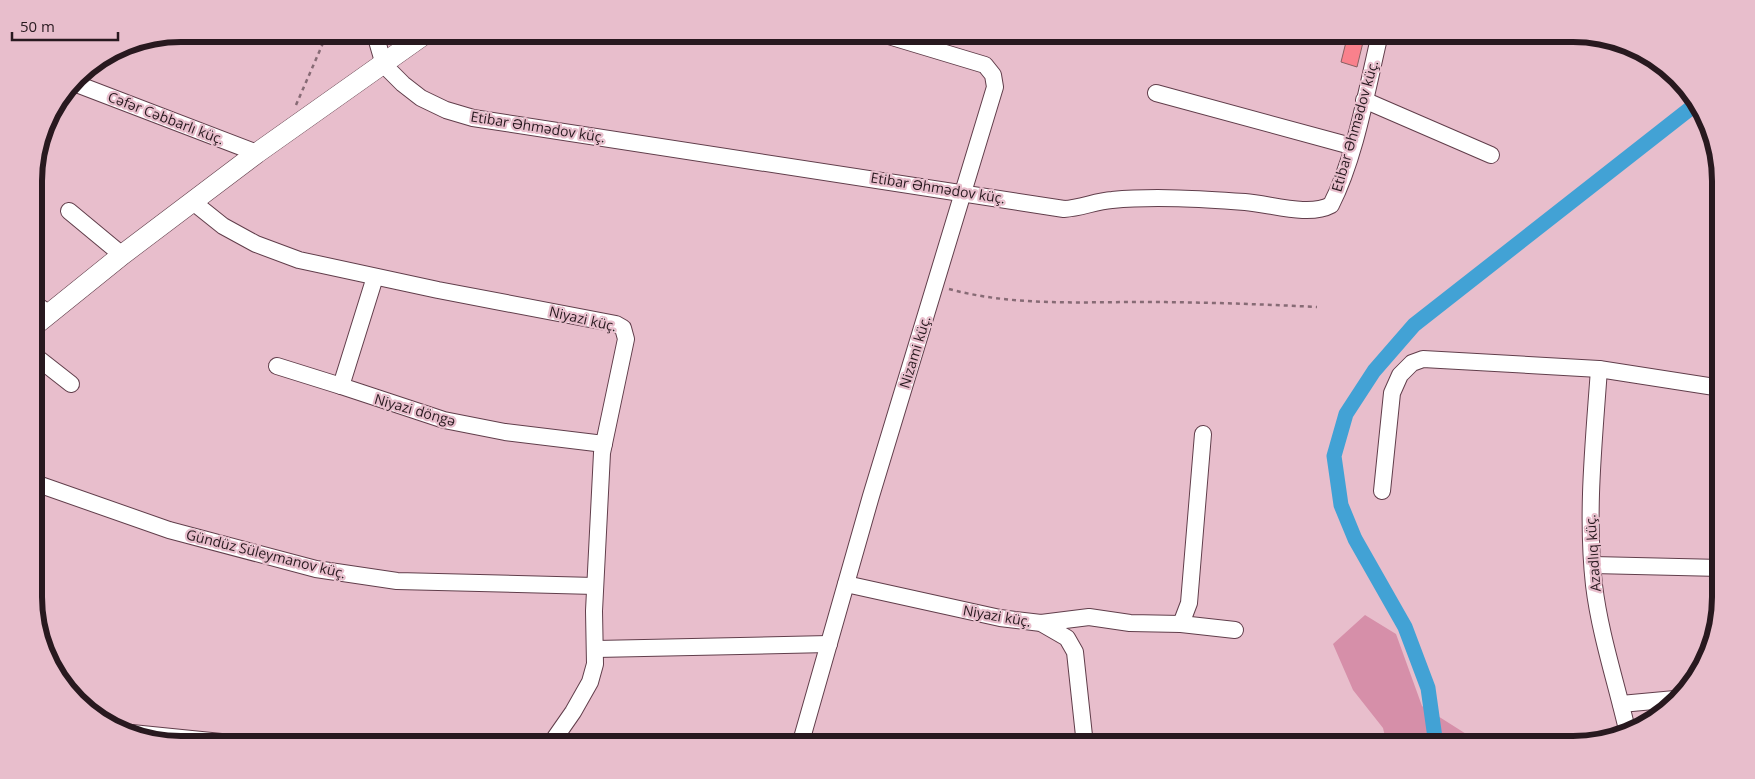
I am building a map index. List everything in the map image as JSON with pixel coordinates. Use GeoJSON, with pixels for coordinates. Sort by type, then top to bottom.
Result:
{"type":"FeatureCollection","features":[{"type":"Feature","properties":{"kind":"street"},"geometry":{"type":"LineString","coordinates":[[377,42],[384,65]]}},
{"type":"Feature","properties":{"kind":"street"},"geometry":{"type":"LineString","coordinates":[[43,311],[122,255],[257,154],[414,42]]}},
{"type":"Feature","properties":{"kind":"street","name":"Nizami küç."},"geometry":{"type":"LineString","coordinates":[[803,736],[846,584],[995,87],[993,75],[985,66],[908,42]]}},
{"type":"Feature","properties":{"kind":"street","name":"Etibar Əhmədov küç."},"geometry":{"type":"LineString","coordinates":[[384,65],[420,98],[446,110],[472,118],[1064,208],[1077,208],[1111,200],[1138,199],[1246,202],[1313,211],[1331,205],[1338,192],[1378,42]]}},
{"type":"Feature","properties":{"kind":"street","name":"Cəfər Cəbbarlı küç."},"geometry":{"type":"LineString","coordinates":[[81,86],[257,154]]}},
{"type":"Feature","properties":{"kind":"street"},"geometry":{"type":"LineString","coordinates":[[1156,92],[1351,146]]}},
{"type":"Feature","properties":{"kind":"street"},"geometry":{"type":"LineString","coordinates":[[1364,100],[1491,155]]}},
{"type":"Feature","properties":{"kind":"street","name":"Niyazi küç."},"geometry":{"type":"LineString","coordinates":[[193,202],[223,226],[256,244],[299,260],[616,324],[623,328],[626,339],[604,444],[595,586],[595,664],[590,682],[556,736]]}},
{"type":"Feature","properties":{"kind":"street"},"geometry":{"type":"LineString","coordinates":[[69,211],[122,255]]}},
{"type":"Feature","properties":{"kind":"street"},"geometry":{"type":"LineString","coordinates":[[341,386],[375,276]]}},
{"type":"Feature","properties":{"kind":"street"},"geometry":{"type":"LineString","coordinates":[[1382,491],[1392,392],[1400,375],[1412,363],[1423,359],[1599,369],[1712,387]]}},
{"type":"Feature","properties":{"kind":"street"},"geometry":{"type":"LineString","coordinates":[[43,362],[71,384]]}},
{"type":"Feature","properties":{"kind":"street","name":"Niyazi döngə"},"geometry":{"type":"LineString","coordinates":[[277,366],[444,420],[505,432],[604,444]]}},
{"type":"Feature","properties":{"kind":"street","name":"Azadlıq küç."},"geometry":{"type":"LineString","coordinates":[[1599,369],[1590,503],[1592,565],[1601,624],[1626,726]]}},
{"type":"Feature","properties":{"kind":"street"},"geometry":{"type":"LineString","coordinates":[[1181,624],[1188,603],[1203,434]]}},
{"type":"Feature","properties":{"kind":"street","name":"Gündüz Süleymanov küç."},"geometry":{"type":"LineString","coordinates":[[42,486],[169,530],[316,569],[397,581],[595,586]]}},
{"type":"Feature","properties":{"kind":"street"},"geometry":{"type":"LineString","coordinates":[[1592,565],[1712,568]]}},
{"type":"Feature","properties":{"kind":"street","name":"Niyazi küç."},"geometry":{"type":"LineString","coordinates":[[846,584],[1000,618],[1041,623],[1068,638],[1075,652],[1084,736]]}},
{"type":"Feature","properties":{"kind":"street"},"geometry":{"type":"LineString","coordinates":[[1041,623],[1088,617],[1130,623],[1181,624],[1235,630]]}},
{"type":"Feature","properties":{"kind":"street"},"geometry":{"type":"LineString","coordinates":[[596,650],[829,644]]}},
{"type":"Feature","properties":{"kind":"street"},"geometry":{"type":"LineString","coordinates":[[1621,704],[1668,700]]}},
{"type":"Feature","properties":{"kind":"path"},"geometry":{"type":"LineString","coordinates":[[296,126],[296,103],[323,42]]}},
{"type":"Feature","properties":{"kind":"path"},"geometry":{"type":"LineString","coordinates":[[935,286],[978,297],[1026,302],[1224,302],[1317,307]]}},
{"type":"Feature","properties":{"kind":"shaded area"},"geometry":{"type":"Polygon","coordinates":[[[1365,615],[1396,634],[1422,706],[1469,736],[1385,736],[1383,728],[1353,690],[1333,644],[1365,615]]]}},
{"type":"Feature","properties":{"kind":"building"},"geometry":{"type":"Polygon","coordinates":[[[1346,42],[1363,42],[1357,67],[1341,62],[1346,42]]]}},
{"type":"Feature","properties":{"kind":"waterway"},"geometry":{"type":"LineString","coordinates":[[1435,736],[1428,688],[1405,627],[1355,539],[1341,505],[1334,456],[1346,414],[1374,371],[1414,325],[1691,108]]}}]}
